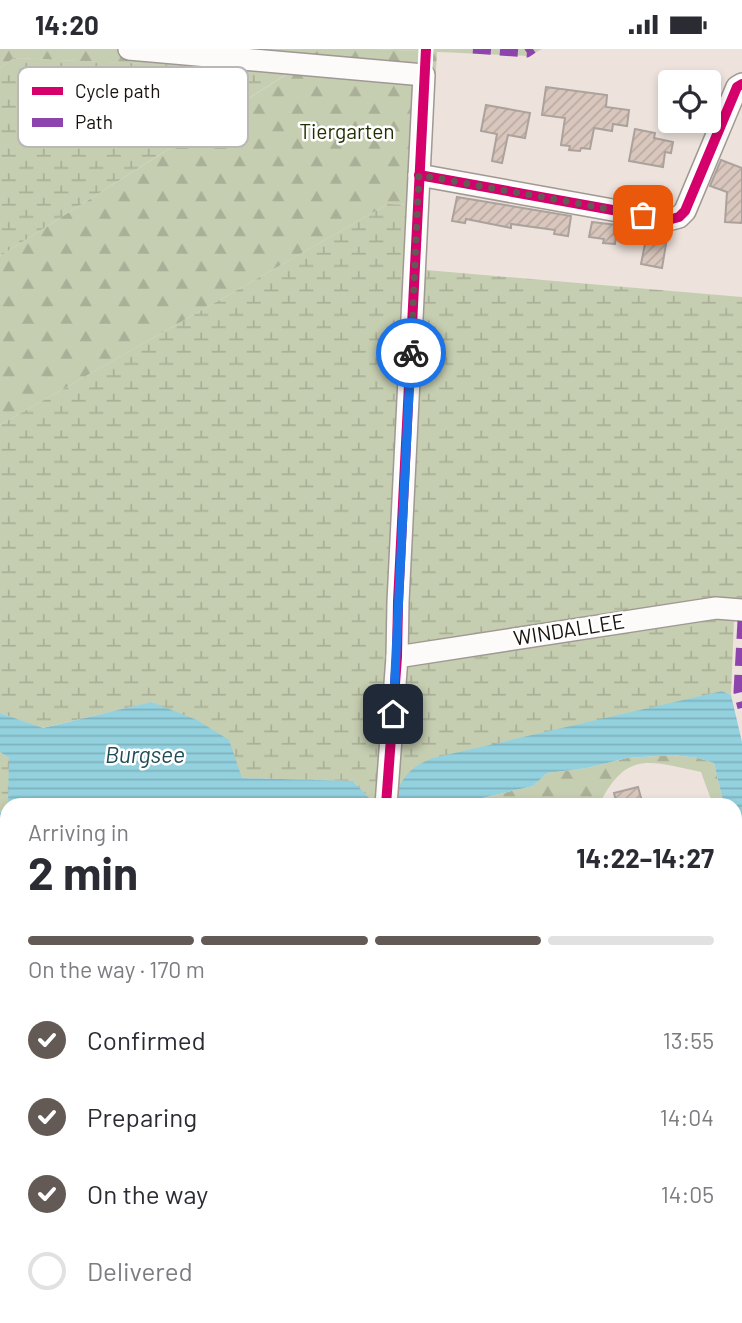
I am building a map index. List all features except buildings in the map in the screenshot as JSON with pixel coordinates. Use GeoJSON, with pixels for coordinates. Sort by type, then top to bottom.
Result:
{"type":"FeatureCollection","features":[{"type":"Feature","properties":{"kind":"street"},"geometry":{"type":"LineString","coordinates":[[129,49],[424,75],[397,657],[387,798]]}},
{"type":"Feature","properties":{"kind":"street"},"geometry":{"type":"LineString","coordinates":[[419,175],[668,219],[679,217],[685,211],[737,87],[742,84]]}},
{"type":"Feature","properties":{"kind":"street","name":"WINDALLEE"},"geometry":{"type":"LineString","coordinates":[[397,657],[716,608],[742,610]]}},
{"type":"Feature","properties":{"kind":"green space","name":"Tiergarten"},"geometry":{"type":"Polygon","coordinates":[[[0,49],[375,49],[437,52],[428,206],[388,204],[0,425],[0,256],[172,147],[248,147],[248,99],[292,71],[14,58],[0,68],[0,49]]]}},
{"type":"Feature","properties":{"kind":"green space"},"geometry":{"type":"Polygon","coordinates":[[[375,49],[542,49],[529,56],[375,49]]]}},
{"type":"Feature","properties":{"kind":"green space"},"geometry":{"type":"Polygon","coordinates":[[[14,58],[223,67],[18,67],[18,147],[172,147],[0,256],[0,68],[14,58]]]}},
{"type":"Feature","properties":{"kind":"green space"},"geometry":{"type":"Polygon","coordinates":[[[248,68],[293,70],[248,99],[248,68]]]}},
{"type":"Feature","properties":{"kind":"green space"},"geometry":{"type":"Polygon","coordinates":[[[388,204],[428,206],[426,270],[742,297],[742,613],[734,619],[731,695],[722,691],[413,798],[369,798],[353,781],[242,778],[152,702],[42,728],[0,713],[0,425],[388,204]]]}},
{"type":"Feature","properties":{"kind":"green space"},"geometry":{"type":"Polygon","coordinates":[[[0,752],[9,758],[9,798],[0,798],[0,752]]]}},
{"type":"Feature","properties":{"kind":"green space"},"geometry":{"type":"Polygon","coordinates":[[[673,755],[714,763],[722,798],[710,798],[701,772],[653,763],[629,767],[619,775],[603,798],[482,798],[533,786],[547,773],[587,768],[627,758],[673,755]]]}},
{"type":"Feature","properties":{"kind":"water"},"geometry":{"type":"Polygon","coordinates":[[[722,691],[731,695],[742,742],[742,798],[722,798],[714,763],[673,755],[627,758],[587,768],[547,773],[533,786],[482,798],[395,798],[406,775],[433,758],[722,691]]]}},
{"type":"Feature","properties":{"kind":"water","name":"Burgsee"},"geometry":{"type":"Polygon","coordinates":[[[151,702],[197,720],[229,740],[242,778],[353,781],[369,798],[8,798],[9,758],[0,752],[0,713],[43,728],[151,702]]]}},
{"type":"Feature","properties":{"kind":"marked path"},"geometry":{"type":"LineString","coordinates":[[473,49],[527,53],[533,49]]}},
{"type":"Feature","properties":{"kind":"marked path"},"geometry":{"type":"LineString","coordinates":[[742,621],[738,692],[742,708]]}},
{"type":"Feature","properties":{"kind":"cycle path"},"geometry":{"type":"LineString","coordinates":[[387,798],[397,657],[426,49]]}},
{"type":"Feature","properties":{"kind":"cycle path"},"geometry":{"type":"LineString","coordinates":[[419,175],[668,220],[679,217],[685,211],[737,87],[742,84]]}},
{"type":"Feature","properties":{"kind":"way so far"},"geometry":{"type":"LineString","coordinates":[[411,353],[419,175],[643,215]]}},
{"type":"Feature","properties":{"kind":"route"},"geometry":{"type":"LineString","coordinates":[[393,714],[411,353]]}}]}
